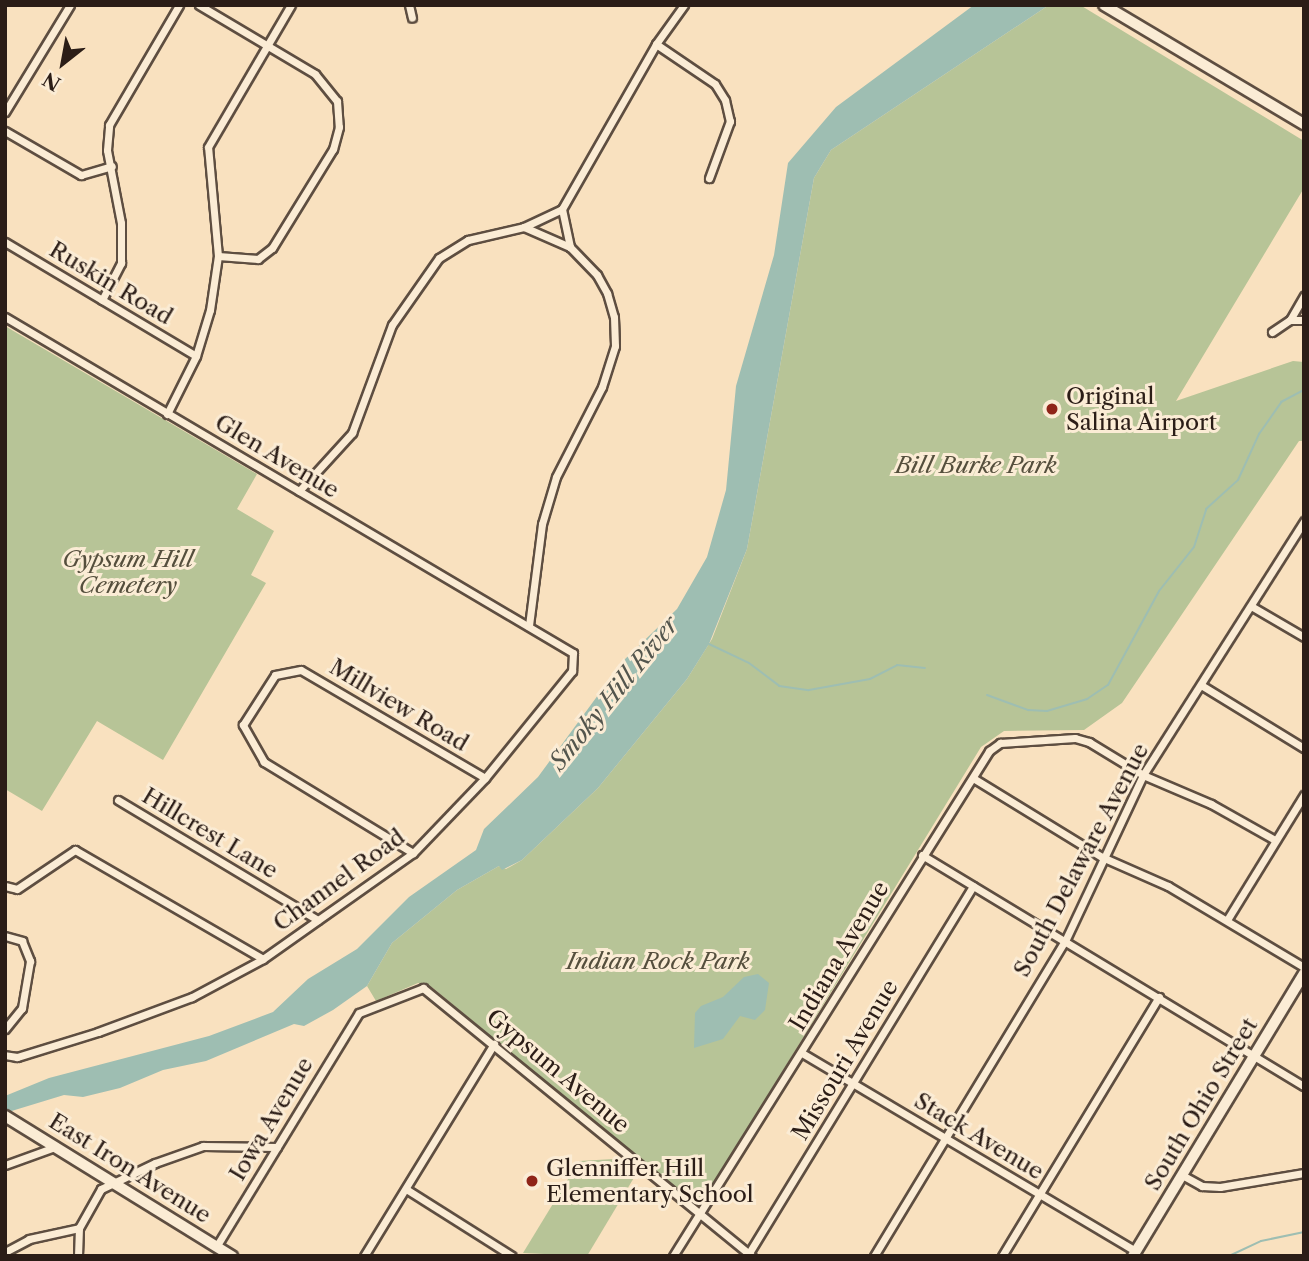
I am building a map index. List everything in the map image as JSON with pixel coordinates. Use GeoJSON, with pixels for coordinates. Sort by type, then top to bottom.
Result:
{"type":"FeatureCollection","features":[{"type":"Feature","properties":{"kind":"street"},"geometry":{"type":"LineString","coordinates":[[5,112],[70,5]]}},
{"type":"Feature","properties":{"kind":"street"},"geometry":{"type":"LineString","coordinates":[[102,300],[121,263],[121,223],[107,150],[108,125],[179,5]]}},
{"type":"Feature","properties":{"kind":"street"},"geometry":{"type":"LineString","coordinates":[[199,5],[315,74],[337,101],[339,127],[333,149],[272,248],[258,259],[218,256]]}},
{"type":"Feature","properties":{"kind":"street"},"geometry":{"type":"LineString","coordinates":[[167,414],[196,356],[210,310],[218,256],[208,147],[291,5]]}},
{"type":"Feature","properties":{"kind":"street"},"geometry":{"type":"LineString","coordinates":[[409,5],[412,18]]}},
{"type":"Feature","properties":{"kind":"street"},"geometry":{"type":"LineString","coordinates":[[299,491],[352,433],[392,325],[439,258],[468,240],[524,227],[562,209],[656,44],[684,5]]}},
{"type":"Feature","properties":{"kind":"street"},"geometry":{"type":"LineString","coordinates":[[1104,5],[1304,124]]}},
{"type":"Feature","properties":{"kind":"street"},"geometry":{"type":"LineString","coordinates":[[656,44],[715,84],[725,100],[730,121],[709,178]]}},
{"type":"Feature","properties":{"kind":"street"},"geometry":{"type":"LineString","coordinates":[[5,131],[81,175],[112,166]]}},
{"type":"Feature","properties":{"kind":"street"},"geometry":{"type":"LineString","coordinates":[[562,209],[570,247]]}},
{"type":"Feature","properties":{"kind":"street"},"geometry":{"type":"LineString","coordinates":[[524,227],[570,247],[597,275],[607,293],[614,317],[615,346],[611,366],[549,501],[529,626]]}},
{"type":"Feature","properties":{"kind":"street","name":"Ruskin Road"},"geometry":{"type":"LineString","coordinates":[[5,242],[196,356]]}},
{"type":"Feature","properties":{"kind":"street"},"geometry":{"type":"LineString","coordinates":[[1272,332],[1290,320],[1304,296]]}},
{"type":"Feature","properties":{"kind":"street","name":"Glen Avenue"},"geometry":{"type":"LineString","coordinates":[[5,317],[529,626]]}},
{"type":"Feature","properties":{"kind":"street"},"geometry":{"type":"LineString","coordinates":[[1290,320],[1304,320]]}},
{"type":"Feature","properties":{"kind":"street","name":"South Delaware Avenue"},"geometry":{"type":"LineString","coordinates":[[874,1256],[1065,941],[1102,857],[1143,775],[1304,521]]}},
{"type":"Feature","properties":{"kind":"street"},"geometry":{"type":"LineString","coordinates":[[1251,606],[1304,637]]}},
{"type":"Feature","properties":{"kind":"street","name":"Channel Road"},"geometry":{"type":"LineString","coordinates":[[5,1055],[17,1057],[40,1050],[180,1001],[263,959],[414,853],[485,778],[572,671],[573,653],[529,626]]}},
{"type":"Feature","properties":{"kind":"street","name":"Millview Road"},"geometry":{"type":"LineString","coordinates":[[414,853],[264,762],[243,725],[275,675],[301,670],[485,778]]}},
{"type":"Feature","properties":{"kind":"street"},"geometry":{"type":"LineString","coordinates":[[1201,685],[1304,748]]}},
{"type":"Feature","properties":{"kind":"street","name":"Indiana Avenue"},"geometry":{"type":"LineString","coordinates":[[673,1256],[989,751],[1000,743],[1075,738],[1143,775]]}},
{"type":"Feature","properties":{"kind":"street"},"geometry":{"type":"LineString","coordinates":[[1143,775],[1210,804],[1275,840]]}},
{"type":"Feature","properties":{"kind":"street"},"geometry":{"type":"LineString","coordinates":[[973,778],[1102,857],[1168,886],[1304,967]]}},
{"type":"Feature","properties":{"kind":"street"},"geometry":{"type":"LineString","coordinates":[[1227,920],[1304,794]]}},
{"type":"Feature","properties":{"kind":"street","name":"Hillcrest Lane"},"geometry":{"type":"LineString","coordinates":[[118,800],[318,920]]}},
{"type":"Feature","properties":{"kind":"street"},"geometry":{"type":"LineString","coordinates":[[5,886],[17,889],[75,850],[263,959]]}},
{"type":"Feature","properties":{"kind":"street"},"geometry":{"type":"LineString","coordinates":[[922,855],[1304,1086]]}},
{"type":"Feature","properties":{"kind":"street","name":"Missouri Avenue"},"geometry":{"type":"LineString","coordinates":[[750,1255],[973,886]]}},
{"type":"Feature","properties":{"kind":"street"},"geometry":{"type":"LineString","coordinates":[[5,936],[22,941],[30,961],[22,1008],[5,1029]]}},
{"type":"Feature","properties":{"kind":"street","name":"South Ohio Street"},"geometry":{"type":"LineString","coordinates":[[1135,1254],[1304,974]]}},
{"type":"Feature","properties":{"kind":"street","name":"Gypsum Avenue"},"geometry":{"type":"LineString","coordinates":[[359,1013],[423,988],[750,1255]]}},
{"type":"Feature","properties":{"kind":"street"},"geometry":{"type":"LineString","coordinates":[[1002,1256],[1159,997]]}},
{"type":"Feature","properties":{"kind":"street","name":"Iowa Avenue"},"geometry":{"type":"LineString","coordinates":[[216,1247],[359,1013]]}},
{"type":"Feature","properties":{"kind":"street"},"geometry":{"type":"LineString","coordinates":[[364,1256],[494,1044]]}},
{"type":"Feature","properties":{"kind":"street","name":"Stack Avenue"},"geometry":{"type":"LineString","coordinates":[[802,1053],[1040,1194],[1135,1254]]}},
{"type":"Feature","properties":{"kind":"street","name":"East Iron Avenue"},"geometry":{"type":"LineString","coordinates":[[5,1116],[229,1255]]}},
{"type":"Feature","properties":{"kind":"street"},"geometry":{"type":"LineString","coordinates":[[78,1256],[79,1228],[101,1189],[203,1146],[277,1147]]}},
{"type":"Feature","properties":{"kind":"street"},"geometry":{"type":"LineString","coordinates":[[5,1165],[55,1147]]}},
{"type":"Feature","properties":{"kind":"street"},"geometry":{"type":"LineString","coordinates":[[1182,1175],[1202,1186],[1220,1186],[1304,1173]]}},
{"type":"Feature","properties":{"kind":"street"},"geometry":{"type":"LineString","coordinates":[[406,1189],[512,1256]]}},
{"type":"Feature","properties":{"kind":"street"},"geometry":{"type":"LineString","coordinates":[[5,1252],[29,1239],[79,1228]]}},
{"type":"Feature","properties":{"kind":"green space","name":"Bill Burke Park"},"geometry":{"type":"Polygon","coordinates":[[[1049,5],[1080,5],[1304,141],[1304,188],[1176,401],[1293,361],[1304,362],[1304,441],[1299,441],[1122,703],[1084,730],[1004,731],[981,747],[708,1193],[691,1203],[433,988],[418,983],[376,1001],[367,986],[392,943],[457,890],[499,866],[506,869],[522,860],[598,788],[687,679],[712,639],[747,549],[814,178],[831,150],[1049,5]]]}},
{"type":"Feature","properties":{"kind":"green space","name":"Gypsum Hill Cemetery"},"geometry":{"type":"Polygon","coordinates":[[[5,326],[257,474],[237,509],[274,531],[251,575],[266,583],[163,760],[97,721],[42,811],[5,789],[5,326]]]}},
{"type":"Feature","properties":{"kind":"green space"},"geometry":{"type":"Polygon","coordinates":[[[614,1159],[635,1176],[587,1256],[523,1253],[579,1161],[614,1159]]]}},
{"type":"Feature","properties":{"kind":"water","name":"Smoky Hill River"},"geometry":{"type":"Polygon","coordinates":[[[974,5],[1049,5],[831,150],[814,178],[747,549],[709,644],[687,679],[598,788],[522,860],[502,870],[499,866],[457,890],[392,943],[367,986],[304,1026],[294,1024],[206,1061],[163,1070],[120,1088],[83,1097],[64,1095],[5,1113],[5,1096],[49,1078],[209,1036],[273,1012],[308,979],[357,949],[409,897],[476,850],[484,829],[538,777],[623,661],[677,609],[707,557],[726,490],[736,386],[774,255],[788,163],[836,107],[974,5]]]}},
{"type":"Feature","properties":{"kind":"water"},"geometry":{"type":"Polygon","coordinates":[[[758,974],[769,983],[765,1010],[755,1020],[740,1016],[723,1039],[694,1048],[695,1013],[701,1006],[723,997],[744,977],[758,974]]]}},
{"type":"Feature","properties":{"kind":"waterway"},"geometry":{"type":"LineString","coordinates":[[987,695],[1028,710],[1047,711],[1087,699],[1108,685],[1159,591],[1194,547],[1206,509],[1238,480],[1259,434],[1281,402],[1304,390]]}},
{"type":"Feature","properties":{"kind":"waterway"},"geometry":{"type":"LineString","coordinates":[[709,644],[749,663],[779,686],[809,690],[870,679],[897,665],[925,668]]}},
{"type":"Feature","properties":{"kind":"waterway"},"geometry":{"type":"LineString","coordinates":[[1229,1256],[1261,1241],[1304,1232]]}},
{"type":"Feature","properties":{"kind":"place","name":"Original Salina Airport"},"geometry":{"type":"Point","coordinates":[1052,409]}},
{"type":"Feature","properties":{"kind":"place","name":"Glenniffer Hill Elementary School"},"geometry":{"type":"Point","coordinates":[532,1181]}},
{"type":"Feature","properties":{"kind":"park label","name":"Indian Rock Park"},"geometry":{"type":"Point","coordinates":[658,961]}}]}
